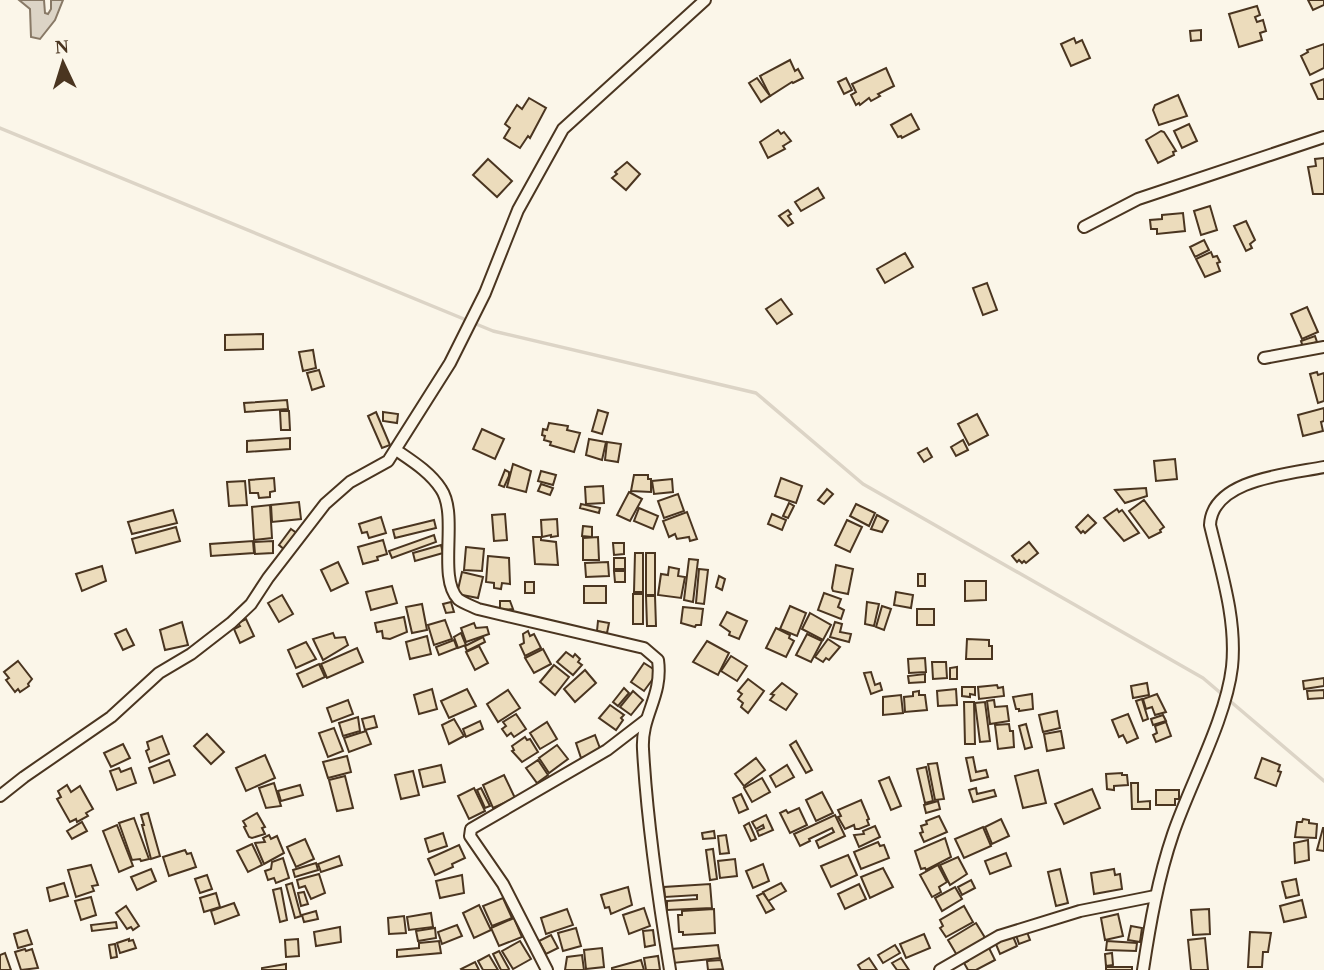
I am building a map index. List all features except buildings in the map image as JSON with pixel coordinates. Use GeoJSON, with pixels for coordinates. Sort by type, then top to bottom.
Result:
{"type":"FeatureCollection","features":[{"type":"Feature","properties":{"kind":"street"},"geometry":{"type":"LineString","coordinates":[[0,796],[111,717],[159,673],[191,654],[231,623],[251,604],[325,505],[350,482],[388,461],[450,363],[485,293],[519,211],[563,129],[705,0]]}},
{"type":"Feature","properties":{"kind":"street"},"geometry":{"type":"LineString","coordinates":[[1084,227],[1138,199],[1324,137]]}},
{"type":"Feature","properties":{"kind":"street"},"geometry":{"type":"LineString","coordinates":[[1264,358],[1324,347]]}},
{"type":"Feature","properties":{"kind":"street"},"geometry":{"type":"LineString","coordinates":[[396,450],[425,471],[442,490],[447,504],[450,582],[458,599],[478,609],[643,648],[658,660],[661,678],[646,720],[643,748],[659,900],[670,970]]}},
{"type":"Feature","properties":{"kind":"street"},"geometry":{"type":"LineString","coordinates":[[1143,970],[1155,896],[1173,835],[1223,707],[1232,668],[1232,638],[1226,594],[1210,525],[1210,514],[1219,500],[1251,482],[1324,467]]}},
{"type":"Feature","properties":{"kind":"street"},"geometry":{"type":"LineString","coordinates":[[547,970],[503,884],[470,836],[471,830],[607,750],[646,720]]}},
{"type":"Feature","properties":{"kind":"street"},"geometry":{"type":"LineString","coordinates":[[940,970],[999,936],[1080,911],[1155,896]]}},
{"type":"Feature","properties":{"kind":"shaded area"},"geometry":{"type":"Polygon","coordinates":[[[19,0],[44,0],[45,13],[48,14],[51,0],[63,0],[55,20],[40,39],[31,37],[30,9],[19,0]]]}},
{"type":"Feature","properties":{"kind":"waterway"},"geometry":{"type":"LineString","coordinates":[[0,128],[493,331],[756,393],[863,484],[1203,678],[1324,781]]}}]}
